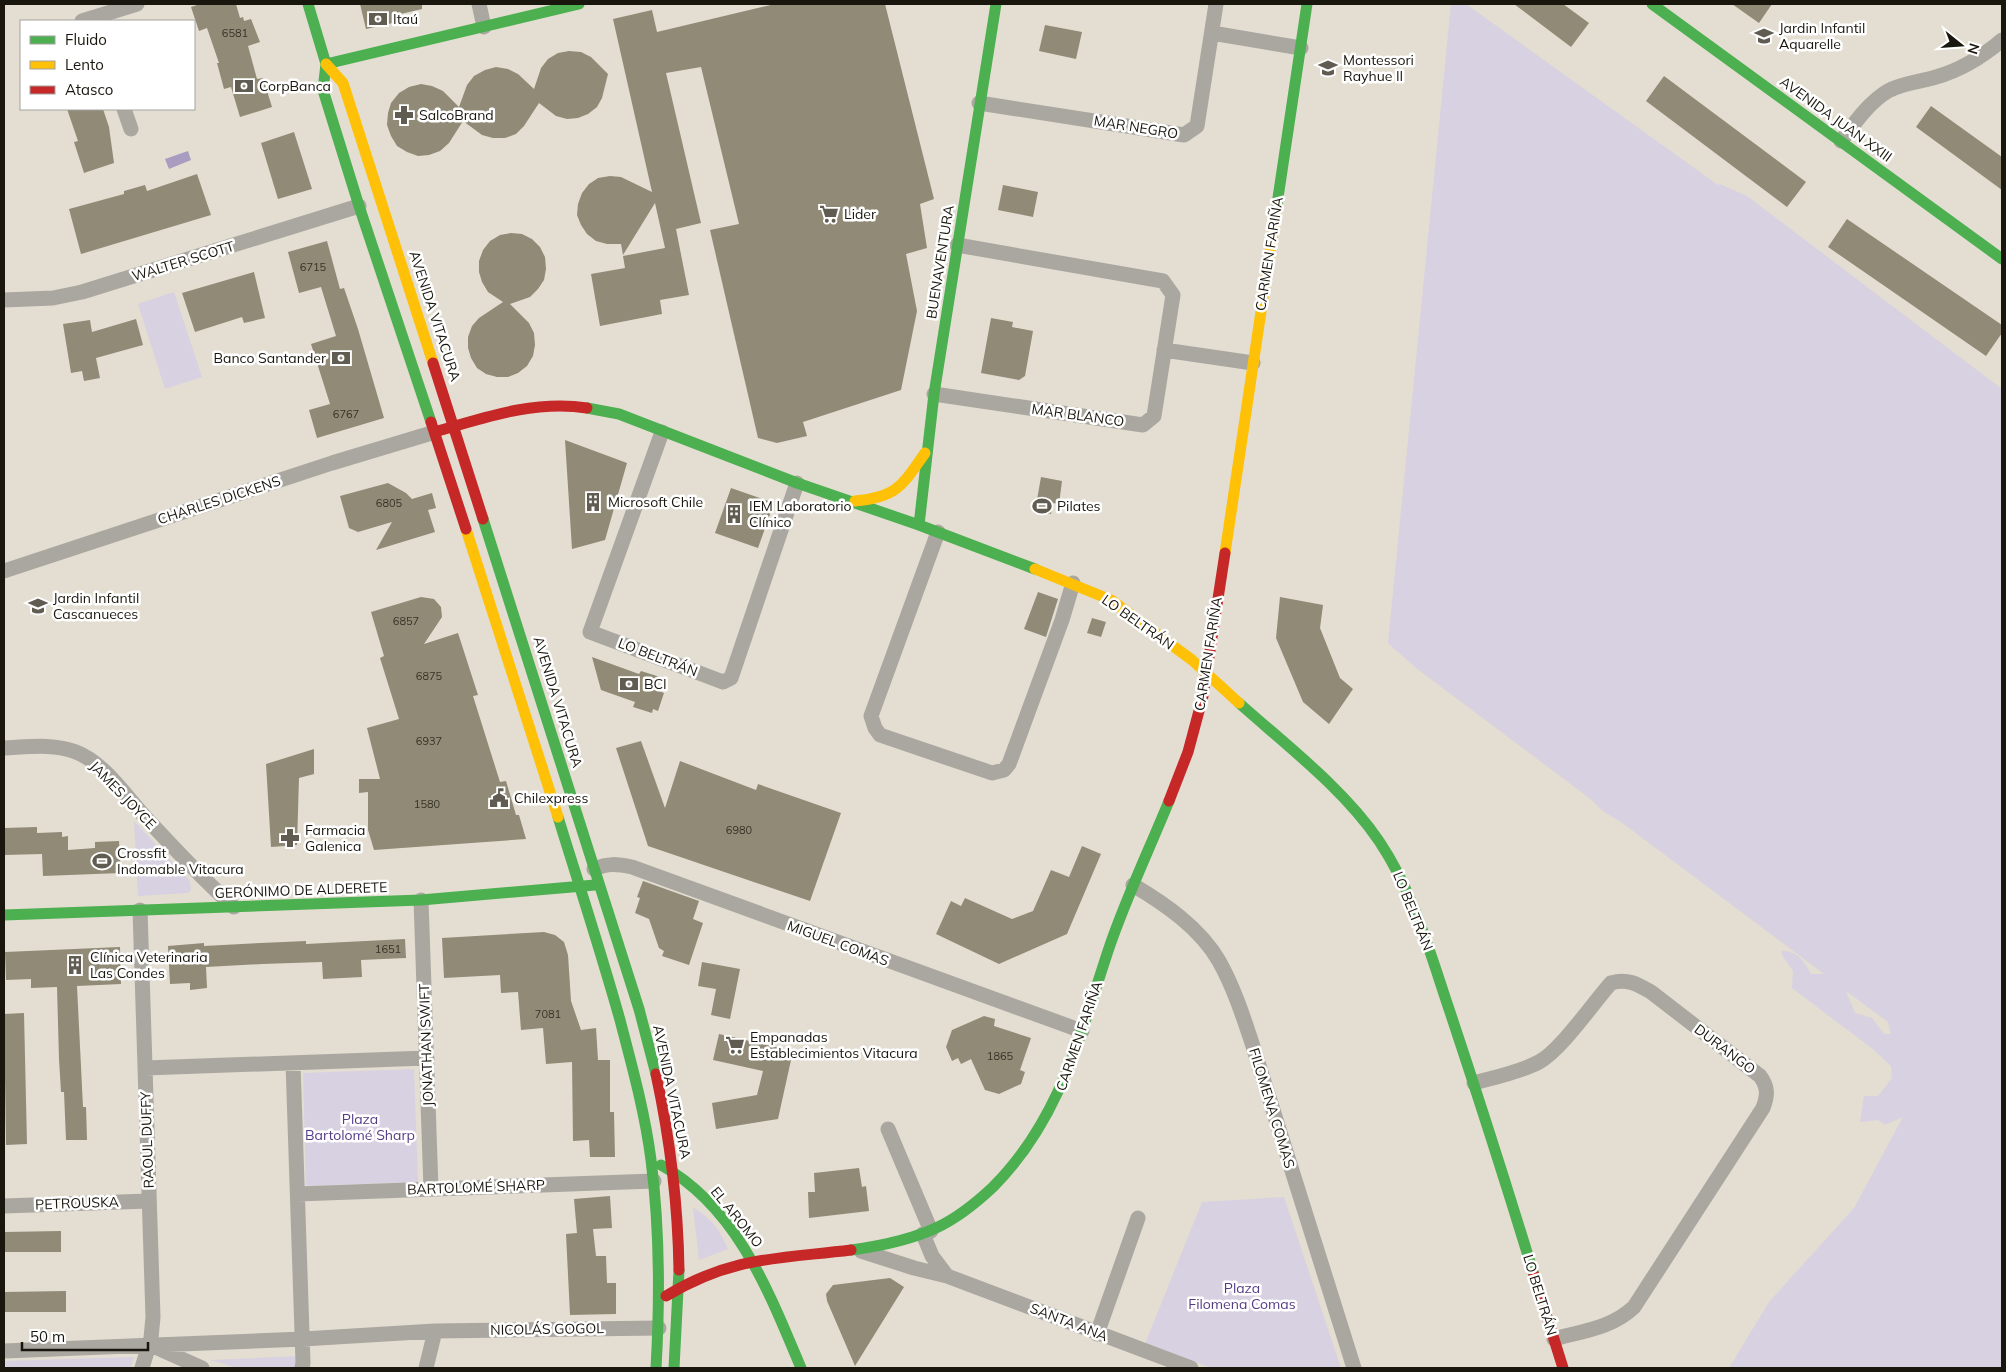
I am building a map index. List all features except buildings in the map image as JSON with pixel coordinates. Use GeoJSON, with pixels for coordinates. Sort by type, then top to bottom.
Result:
{"type":"FeatureCollection","features":[{"type":"Feature","properties":{"kind":"street"},"geometry":{"type":"LineString","coordinates":[[90,20],[137,4]]}},
{"type":"Feature","properties":{"kind":"street","name":"AVENIDA VITACURA"},"geometry":{"type":"LineString","coordinates":[[308,4],[326,64],[323,90],[359,206],[480,570],[629,1051],[643,1106],[652,1158],[659,1238],[660,1301],[656,1368]]}},
{"type":"Feature","properties":{"kind":"street"},"geometry":{"type":"LineString","coordinates":[[479,4],[484,26]]}},
{"type":"Feature","properties":{"kind":"street"},"geometry":{"type":"LineString","coordinates":[[326,64],[579,4]]}},
{"type":"Feature","properties":{"kind":"street","name":"BUENAVENTURA"},"geometry":{"type":"LineString","coordinates":[[918,525],[934,394],[996,4]]}},
{"type":"Feature","properties":{"kind":"street","name":"MAR NEGRO"},"geometry":{"type":"LineString","coordinates":[[979,103],[1184,135],[1197,126],[1216,4]]}},
{"type":"Feature","properties":{"kind":"street","name":"CARMEN FARIÑA"},"geometry":{"type":"LineString","coordinates":[[660,1301],[679,1288],[713,1273],[754,1261],[769,1258],[861,1251],[895,1244],[927,1232],[974,1204],[993,1188],[1020,1159],[1055,1103],[1082,1031],[1107,953],[1188,752],[1203,696],[1252,363],[1308,4]]}},
{"type":"Feature","properties":{"kind":"street","name":"AVENIDA JUAN XXIII"},"geometry":{"type":"LineString","coordinates":[[1652,4],[2002,259]]}},
{"type":"Feature","properties":{"kind":"street"},"geometry":{"type":"LineString","coordinates":[[1212,34],[1301,48]]}},
{"type":"Feature","properties":{"kind":"street"},"geometry":{"type":"LineString","coordinates":[[1841,141],[1866,110],[1882,94],[1901,85],[1935,78],[1958,69],[1982,56],[2002,40]]}},
{"type":"Feature","properties":{"kind":"street","name":"AVENIDA VITACURA"},"geometry":{"type":"LineString","coordinates":[[326,64],[343,83],[455,426],[639,1008],[653,1061],[673,1172],[677,1218],[679,1288],[674,1368]]}},
{"type":"Feature","properties":{"kind":"street"},"geometry":{"type":"LineString","coordinates":[[124,110],[131,129]]}},
{"type":"Feature","properties":{"kind":"street","name":"WALTER SCOTT"},"geometry":{"type":"LineString","coordinates":[[4,300],[53,298],[82,292],[359,206]]}},
{"type":"Feature","properties":{"kind":"street","name":"MAR BLANCO"},"geometry":{"type":"LineString","coordinates":[[934,394],[1143,424],[1154,416],[1173,295],[1163,281],[957,246]]}},
{"type":"Feature","properties":{"kind":"street"},"geometry":{"type":"LineString","coordinates":[[1164,350],[1252,363]]}},
{"type":"Feature","properties":{"kind":"street","name":"LO BELTRÁN"},"geometry":{"type":"LineString","coordinates":[[435,432],[505,412],[527,408],[573,406],[618,414],[797,483],[938,532],[1073,583],[1111,600],[1192,660],[1347,801],[1378,840],[1400,875],[1418,916],[1474,1083],[1563,1368]]}},
{"type":"Feature","properties":{"kind":"street","name":"CHARLES DICKENS"},"geometry":{"type":"LineString","coordinates":[[4,571],[332,463],[435,432]]}},
{"type":"Feature","properties":{"kind":"street","name":"LO BELTRÁN"},"geometry":{"type":"LineString","coordinates":[[662,432],[590,632],[723,682],[731,678],[797,483]]}},
{"type":"Feature","properties":{"kind":"street"},"geometry":{"type":"LineString","coordinates":[[852,502],[886,496],[910,474],[927,451]]}},
{"type":"Feature","properties":{"kind":"street"},"geometry":{"type":"LineString","coordinates":[[938,532],[872,716],[875,728],[880,735],[992,773],[1004,770],[1009,764],[1059,629],[1073,583]]}},
{"type":"Feature","properties":{"kind":"street","name":"JAMES JOYCE"},"geometry":{"type":"LineString","coordinates":[[4,748],[55,747],[76,752],[86,757],[104,772],[196,872],[234,907]]}},
{"type":"Feature","properties":{"kind":"street","name":"MIGUEL COMAS"},"geometry":{"type":"LineString","coordinates":[[594,868],[614,863],[632,867],[1082,1031]]}},
{"type":"Feature","properties":{"kind":"street","name":"JAMES JOYCE"},"geometry":{"type":"LineString","coordinates":[[196,872],[202,891],[201,908]]}},
{"type":"Feature","properties":{"kind":"street","name":"GERÓNIMO DE ALDERETE"},"geometry":{"type":"LineString","coordinates":[[4,916],[422,900],[599,885]]}},
{"type":"Feature","properties":{"kind":"street","name":"FILOMENA COMAS"},"geometry":{"type":"LineString","coordinates":[[1133,885],[1163,903],[1198,934],[1218,960],[1234,993],[1251,1040],[1354,1368]]}},
{"type":"Feature","properties":{"kind":"street","name":"JONATHAN SWIFT"},"geometry":{"type":"LineString","coordinates":[[422,900],[432,1189]]}},
{"type":"Feature","properties":{"kind":"street","name":"RAOUL DUFFY"},"geometry":{"type":"LineString","coordinates":[[140,910],[153,1317],[150,1345],[142,1368]]}},
{"type":"Feature","properties":{"kind":"street","name":"DURANGO"},"geometry":{"type":"LineString","coordinates":[[1474,1083],[1525,1068],[1540,1061],[1554,1051],[1611,982],[1622,980],[1636,983],[1651,992],[1760,1076],[1766,1084],[1767,1097],[1763,1108],[1634,1306],[1624,1317],[1609,1324],[1554,1339]]}},
{"type":"Feature","properties":{"kind":"street"},"geometry":{"type":"LineString","coordinates":[[145,1068],[427,1058]]}},
{"type":"Feature","properties":{"kind":"street"},"geometry":{"type":"LineString","coordinates":[[293,1063],[303,1339],[302,1368]]}},
{"type":"Feature","properties":{"kind":"street"},"geometry":{"type":"LineString","coordinates":[[888,1129],[927,1232],[932,1256],[947,1276]]}},
{"type":"Feature","properties":{"kind":"street","name":"EL AROMO"},"geometry":{"type":"LineString","coordinates":[[652,1158],[691,1185],[720,1214],[746,1247],[801,1368]]}},
{"type":"Feature","properties":{"kind":"street","name":"BARTOLOMÉ SHARP"},"geometry":{"type":"LineString","coordinates":[[298,1194],[654,1181]]}},
{"type":"Feature","properties":{"kind":"street","name":"PETROUSKA"},"geometry":{"type":"LineString","coordinates":[[4,1206],[149,1201]]}},
{"type":"Feature","properties":{"kind":"street"},"geometry":{"type":"LineString","coordinates":[[1097,1334],[1138,1218]]}},
{"type":"Feature","properties":{"kind":"street","name":"SANTA ANA"},"geometry":{"type":"LineString","coordinates":[[861,1251],[914,1268],[947,1276],[1191,1368]]}},
{"type":"Feature","properties":{"kind":"street","name":"NICOLÁS GOGOL"},"geometry":{"type":"LineString","coordinates":[[4,1351],[303,1339],[435,1331],[659,1328]]}},
{"type":"Feature","properties":{"kind":"street"},"geometry":{"type":"LineString","coordinates":[[426,1368],[435,1331]]}},
{"type":"Feature","properties":{"kind":"street","name":"NICOLÁS GOGOL"},"geometry":{"type":"LineString","coordinates":[[150,1345],[202,1368]]}},
{"type":"Feature","properties":{"kind":"green space"},"geometry":{"type":"Polygon","coordinates":[[[1451,4],[1466,4],[1718,185],[1720,184],[1747,196],[2002,389],[2002,1368],[1729,1368],[1769,1302],[1854,1208],[1903,1117],[1885,1125],[1878,1120],[1860,1122],[1864,1096],[1878,1096],[1892,1078],[1891,1066],[1874,1050],[1792,988],[1793,971],[1782,955],[1782,951],[1792,952],[1796,955],[1803,961],[1811,974],[1824,974],[1621,822],[1604,812],[1588,797],[1416,668],[1388,643],[1451,4]],[[1846,991],[1855,1013],[1872,1018],[1884,1034],[1891,1034],[1888,1022],[1846,991]]]}},
{"type":"Feature","properties":{"kind":"green space"},"geometry":{"type":"Polygon","coordinates":[[[174,292],[202,377],[165,389],[138,304],[174,292]]]}},
{"type":"Feature","properties":{"kind":"green space"},"geometry":{"type":"Polygon","coordinates":[[[134,821],[190,881],[191,890],[188,893],[138,896],[134,821]]]}},
{"type":"Feature","properties":{"kind":"green space","name":"Plaza Bartolomé Sharp"},"geometry":{"type":"Polygon","coordinates":[[[414,1069],[418,1182],[306,1186],[303,1073],[414,1069]]]}},
{"type":"Feature","properties":{"kind":"green space","name":"Plaza Filomena Comas"},"geometry":{"type":"Polygon","coordinates":[[[1284,1197],[1341,1368],[1212,1368],[1145,1344],[1202,1202],[1284,1197]]]}},
{"type":"Feature","properties":{"kind":"green space"},"geometry":{"type":"Polygon","coordinates":[[[693,1207],[714,1225],[728,1249],[699,1260],[693,1207]]]}},
{"type":"Feature","properties":{"kind":"green space"},"geometry":{"type":"Polygon","coordinates":[[[300,1356],[295,1368],[236,1368],[211,1360],[300,1356]]]}},
{"type":"Feature","properties":{"kind":"green space"},"geometry":{"type":"Polygon","coordinates":[[[134,1357],[130,1368],[4,1368],[4,1361],[134,1357]]]}},
{"type":"Feature","properties":{"kind":"shaded area"},"geometry":{"type":"Polygon","coordinates":[[[188,151],[191,160],[169,169],[165,159],[188,151]]]}},
{"type":"Feature","properties":{"kind":"traffic: fast"},"geometry":{"type":"LineString","coordinates":[[308,4],[326,64],[323,90],[359,206],[431,422]]}},
{"type":"Feature","properties":{"kind":"traffic: fast"},"geometry":{"type":"LineString","coordinates":[[326,64],[579,4]]}},
{"type":"Feature","properties":{"kind":"traffic: fast"},"geometry":{"type":"LineString","coordinates":[[919,525],[934,394],[996,4]]}},
{"type":"Feature","properties":{"kind":"traffic: fast"},"geometry":{"type":"LineString","coordinates":[[1276,211],[1307,4]]}},
{"type":"Feature","properties":{"kind":"traffic: fast"},"geometry":{"type":"LineString","coordinates":[[1652,4],[2002,259]]}},
{"type":"Feature","properties":{"kind":"traffic: fast"},"geometry":{"type":"LineString","coordinates":[[587,408],[619,414],[797,483],[919,525],[1035,569]]}},
{"type":"Feature","properties":{"kind":"traffic: fast"},"geometry":{"type":"LineString","coordinates":[[483,519],[639,1009],[656,1074]]}},
{"type":"Feature","properties":{"kind":"traffic: fast"},"geometry":{"type":"LineString","coordinates":[[1239,703],[1314,768],[1349,803],[1379,841],[1402,881],[1412,902],[1435,968],[1534,1275]]}},
{"type":"Feature","properties":{"kind":"traffic: fast"},"geometry":{"type":"LineString","coordinates":[[851,1250],[907,1239],[946,1223],[980,1199],[1016,1161],[1052,1105],[1065,1075],[1130,892],[1169,801]]}},
{"type":"Feature","properties":{"kind":"traffic: fast"},"geometry":{"type":"LineString","coordinates":[[558,817],[620,1020],[645,1125],[654,1186],[658,1238],[659,1290],[656,1368]]}},
{"type":"Feature","properties":{"kind":"traffic: fast"},"geometry":{"type":"LineString","coordinates":[[4,915],[421,900],[595,885]]}},
{"type":"Feature","properties":{"kind":"traffic: fast"},"geometry":{"type":"LineString","coordinates":[[661,1165],[688,1183],[710,1204],[748,1254],[763,1281],[801,1368]]}},
{"type":"Feature","properties":{"kind":"traffic: fast"},"geometry":{"type":"LineString","coordinates":[[674,1368],[679,1270]]}},
{"type":"Feature","properties":{"kind":"traffic: slow"},"geometry":{"type":"LineString","coordinates":[[326,64],[343,83],[433,363]]}},
{"type":"Feature","properties":{"kind":"traffic: slow"},"geometry":{"type":"LineString","coordinates":[[1225,553],[1276,211]]}},
{"type":"Feature","properties":{"kind":"traffic: slow"},"geometry":{"type":"LineString","coordinates":[[855,501],[890,493],[904,482],[925,453]]}},
{"type":"Feature","properties":{"kind":"traffic: slow"},"geometry":{"type":"LineString","coordinates":[[466,529],[558,817]]}},
{"type":"Feature","properties":{"kind":"traffic: slow"},"geometry":{"type":"LineString","coordinates":[[1035,569],[1111,600],[1192,660],[1239,703]]}},
{"type":"Feature","properties":{"kind":"traffic: jam"},"geometry":{"type":"LineString","coordinates":[[433,363],[483,519]]}},
{"type":"Feature","properties":{"kind":"traffic: jam"},"geometry":{"type":"LineString","coordinates":[[438,431],[493,415],[530,408],[549,406],[587,408]]}},
{"type":"Feature","properties":{"kind":"traffic: jam"},"geometry":{"type":"LineString","coordinates":[[431,422],[466,529]]}},
{"type":"Feature","properties":{"kind":"traffic: jam"},"geometry":{"type":"LineString","coordinates":[[1169,801],[1188,752],[1203,696],[1225,553]]}},
{"type":"Feature","properties":{"kind":"traffic: jam"},"geometry":{"type":"LineString","coordinates":[[656,1074],[672,1172],[679,1270]]}},
{"type":"Feature","properties":{"kind":"traffic: jam"},"geometry":{"type":"LineString","coordinates":[[666,1296],[712,1273],[734,1266],[756,1261],[851,1250]]}},
{"type":"Feature","properties":{"kind":"traffic: jam"},"geometry":{"type":"LineString","coordinates":[[1534,1275],[1563,1368]]}},
{"type":"Feature","properties":{"kind":"place","name":"Itaú"},"geometry":{"type":"Point","coordinates":[378,19]}},
{"type":"Feature","properties":{"kind":"place","name":"Jardin Infantil Aquarelle"},"geometry":{"type":"Point","coordinates":[1764,36]}},
{"type":"Feature","properties":{"kind":"place","name":"Montessori Rayhue II"},"geometry":{"type":"Point","coordinates":[1328,68]}},
{"type":"Feature","properties":{"kind":"place","name":"CorpBanca"},"geometry":{"type":"Point","coordinates":[244,86]}},
{"type":"Feature","properties":{"kind":"place","name":"SalcoBrand"},"geometry":{"type":"Point","coordinates":[404,115]}},
{"type":"Feature","properties":{"kind":"place","name":"Lider"},"geometry":{"type":"Point","coordinates":[829,214]}},
{"type":"Feature","properties":{"kind":"place","name":"Banco Santander"},"geometry":{"type":"Point","coordinates":[341,358]}},
{"type":"Feature","properties":{"kind":"place","name":"Microsoft Chile"},"geometry":{"type":"Point","coordinates":[593,502]}},
{"type":"Feature","properties":{"kind":"place","name":"Pilates"},"geometry":{"type":"Point","coordinates":[1042,506]}},
{"type":"Feature","properties":{"kind":"place","name":"IEM Laboratorio Clínico"},"geometry":{"type":"Point","coordinates":[734,514]}},
{"type":"Feature","properties":{"kind":"place","name":"Jardin Infantil Cascanueces"},"geometry":{"type":"Point","coordinates":[38,606]}},
{"type":"Feature","properties":{"kind":"place","name":"BCI"},"geometry":{"type":"Point","coordinates":[629,684]}},
{"type":"Feature","properties":{"kind":"place","name":"Chilexpress"},"geometry":{"type":"Point","coordinates":[499,798]}},
{"type":"Feature","properties":{"kind":"place","name":"Farmacia Galenica"},"geometry":{"type":"Point","coordinates":[290,838]}},
{"type":"Feature","properties":{"kind":"place","name":"Crossfit Indomable Vitacura"},"geometry":{"type":"Point","coordinates":[102,861]}},
{"type":"Feature","properties":{"kind":"place","name":"Clínica Veterinaria Las Condes"},"geometry":{"type":"Point","coordinates":[75,965]}},
{"type":"Feature","properties":{"kind":"place","name":"Empanadas Establecimientos Vitacura"},"geometry":{"type":"Point","coordinates":[735,1045]}}]}
